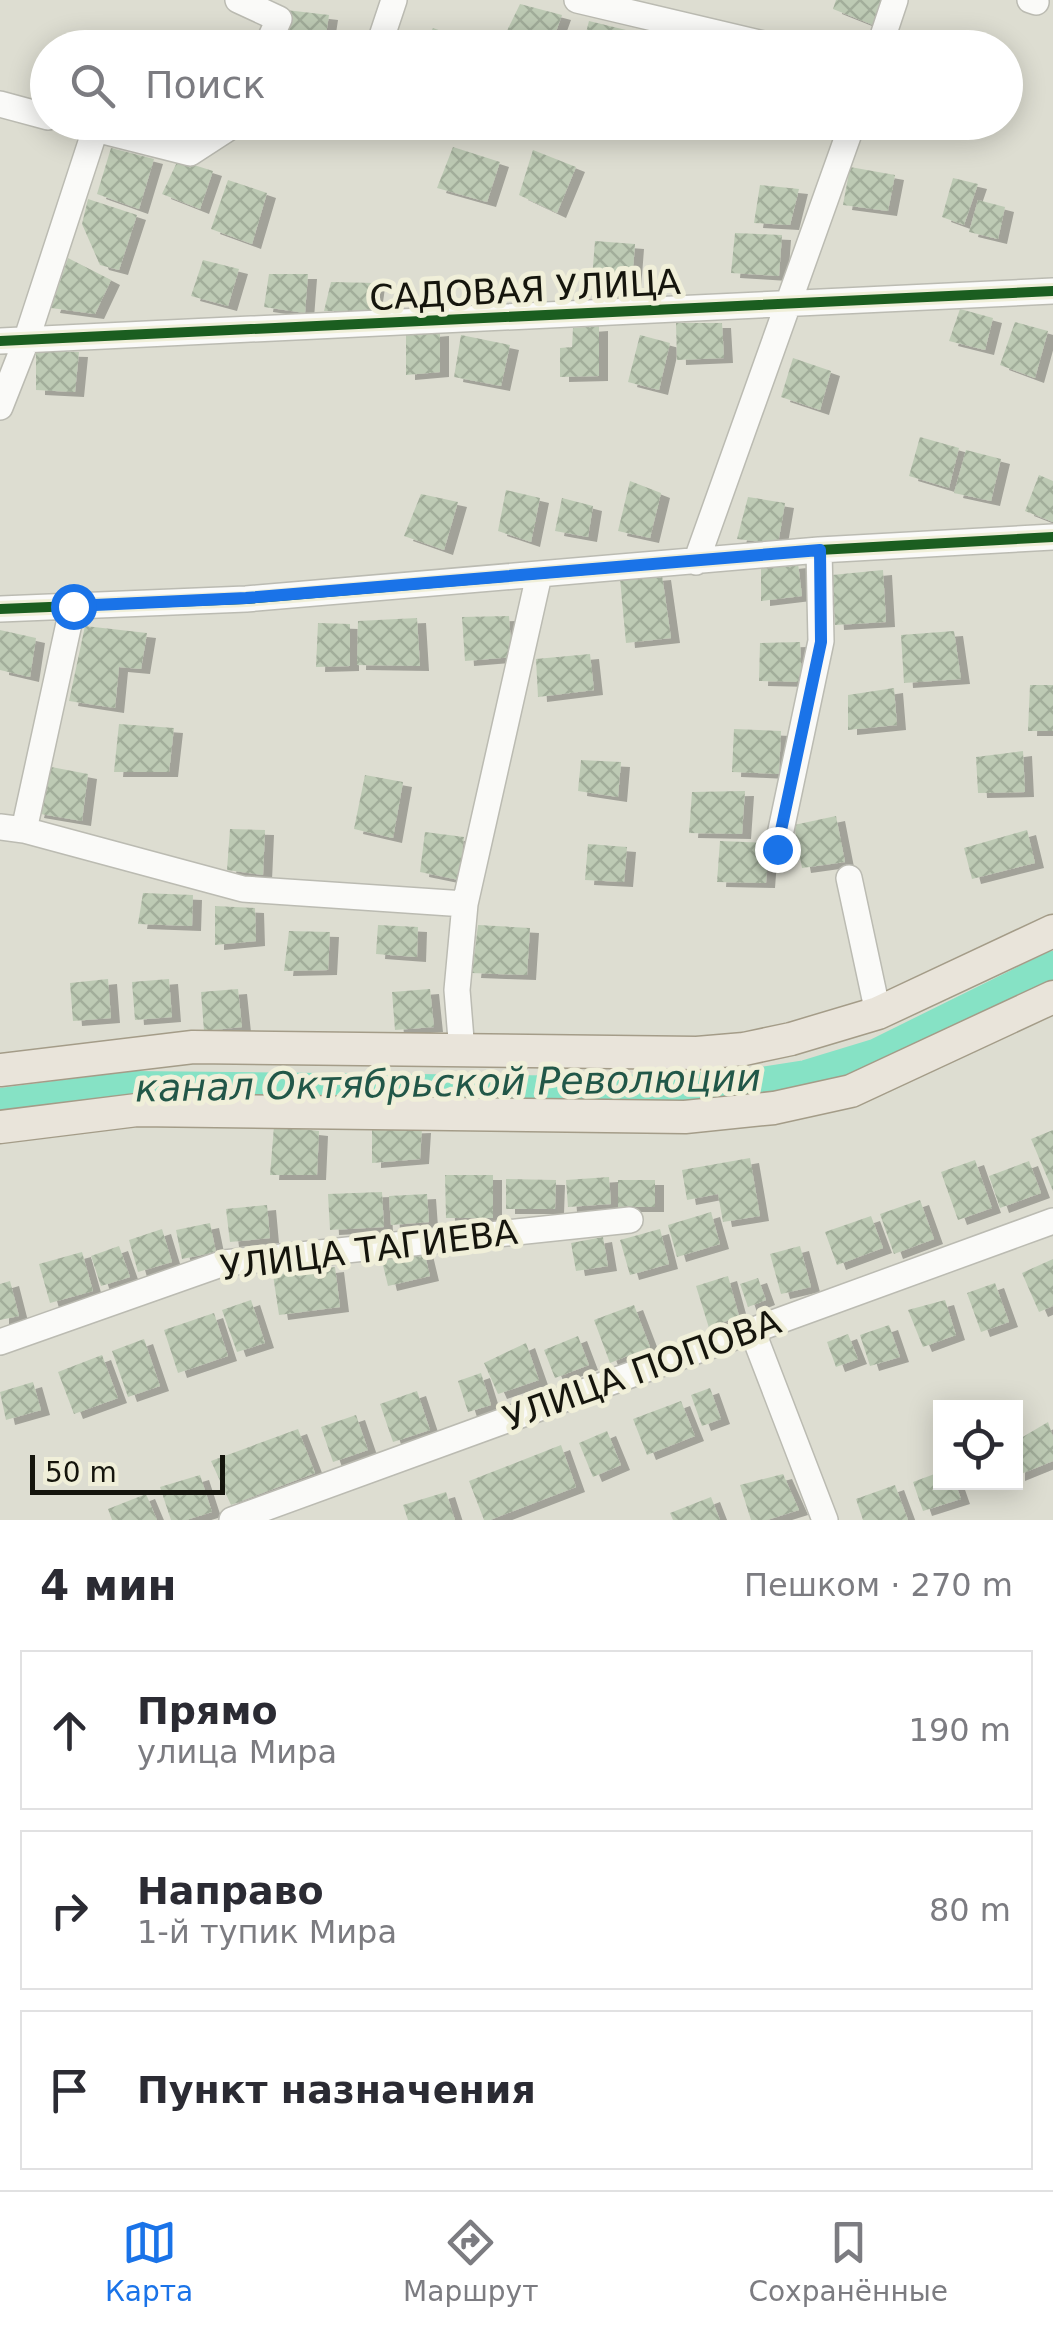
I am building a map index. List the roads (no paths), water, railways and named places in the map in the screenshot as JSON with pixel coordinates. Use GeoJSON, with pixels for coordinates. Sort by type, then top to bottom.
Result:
{"type":"FeatureCollection","features":[{"type":"Feature","properties":{"kind":"main road"},"geometry":{"type":"LineString","coordinates":[[0,1070],[193,1048],[697,1053],[728,1050],[791,1039],[878,1012],[1053,931]]}},
{"type":"Feature","properties":{"kind":"main road"},"geometry":{"type":"LineString","coordinates":[[0,1127],[137,1110],[685,1117],[774,1108],[851,1091],[1053,997]]}},
{"type":"Feature","properties":{"kind":"street"},"geometry":{"type":"LineString","coordinates":[[238,0],[279,19],[274,30]]}},
{"type":"Feature","properties":{"kind":"street"},"geometry":{"type":"LineString","coordinates":[[384,30],[394,0]]}},
{"type":"Feature","properties":{"kind":"street"},"geometry":{"type":"LineString","coordinates":[[577,0],[704,30]]}},
{"type":"Feature","properties":{"kind":"street"},"geometry":{"type":"LineString","coordinates":[[885,30],[895,0]]}},
{"type":"Feature","properties":{"kind":"street"},"geometry":{"type":"LineString","coordinates":[[0,104],[30,112]]}},
{"type":"Feature","properties":{"kind":"street"},"geometry":{"type":"LineString","coordinates":[[0,408],[13,341],[91,140]]}},
{"type":"Feature","properties":{"kind":"street"},"geometry":{"type":"LineString","coordinates":[[136,140],[190,153],[210,140]]}},
{"type":"Feature","properties":{"kind":"street"},"geometry":{"type":"LineString","coordinates":[[696,562],[847,140]]}},
{"type":"Feature","properties":{"kind":"street","name":"САДОВАЯ УЛИЦА"},"geometry":{"type":"LineString","coordinates":[[13,341],[1053,292]]}},
{"type":"Feature","properties":{"kind":"street"},"geometry":{"type":"LineString","coordinates":[[0,608],[246,598],[820,550],[1053,538]]}},
{"type":"Feature","properties":{"kind":"street"},"geometry":{"type":"LineString","coordinates":[[777,849],[821,642],[820,550]]}},
{"type":"Feature","properties":{"kind":"street"},"geometry":{"type":"LineString","coordinates":[[462,1052],[457,990],[465,904],[540,576]]}},
{"type":"Feature","properties":{"kind":"street"},"geometry":{"type":"LineString","coordinates":[[73,606],[12,829],[242,889],[465,904]]}},
{"type":"Feature","properties":{"kind":"street"},"geometry":{"type":"LineString","coordinates":[[849,878],[878,1012]]}},
{"type":"Feature","properties":{"kind":"street","name":"УЛИЦА ТАГИЕВА"},"geometry":{"type":"LineString","coordinates":[[0,1342],[224,1262],[630,1220]]}},
{"type":"Feature","properties":{"kind":"street","name":"УЛИЦА ПОПОВА"},"geometry":{"type":"LineString","coordinates":[[232,1520],[1053,1221]]}},
{"type":"Feature","properties":{"kind":"street"},"geometry":{"type":"LineString","coordinates":[[752,1330],[825,1520]]}},
{"type":"Feature","properties":{"kind":"waterway","name":"канал Октябрьской Революции"},"geometry":{"type":"LineString","coordinates":[[0,1102],[133,1085],[595,1090],[737,1085],[806,1074],[875,1053],[1053,965]]}}]}
